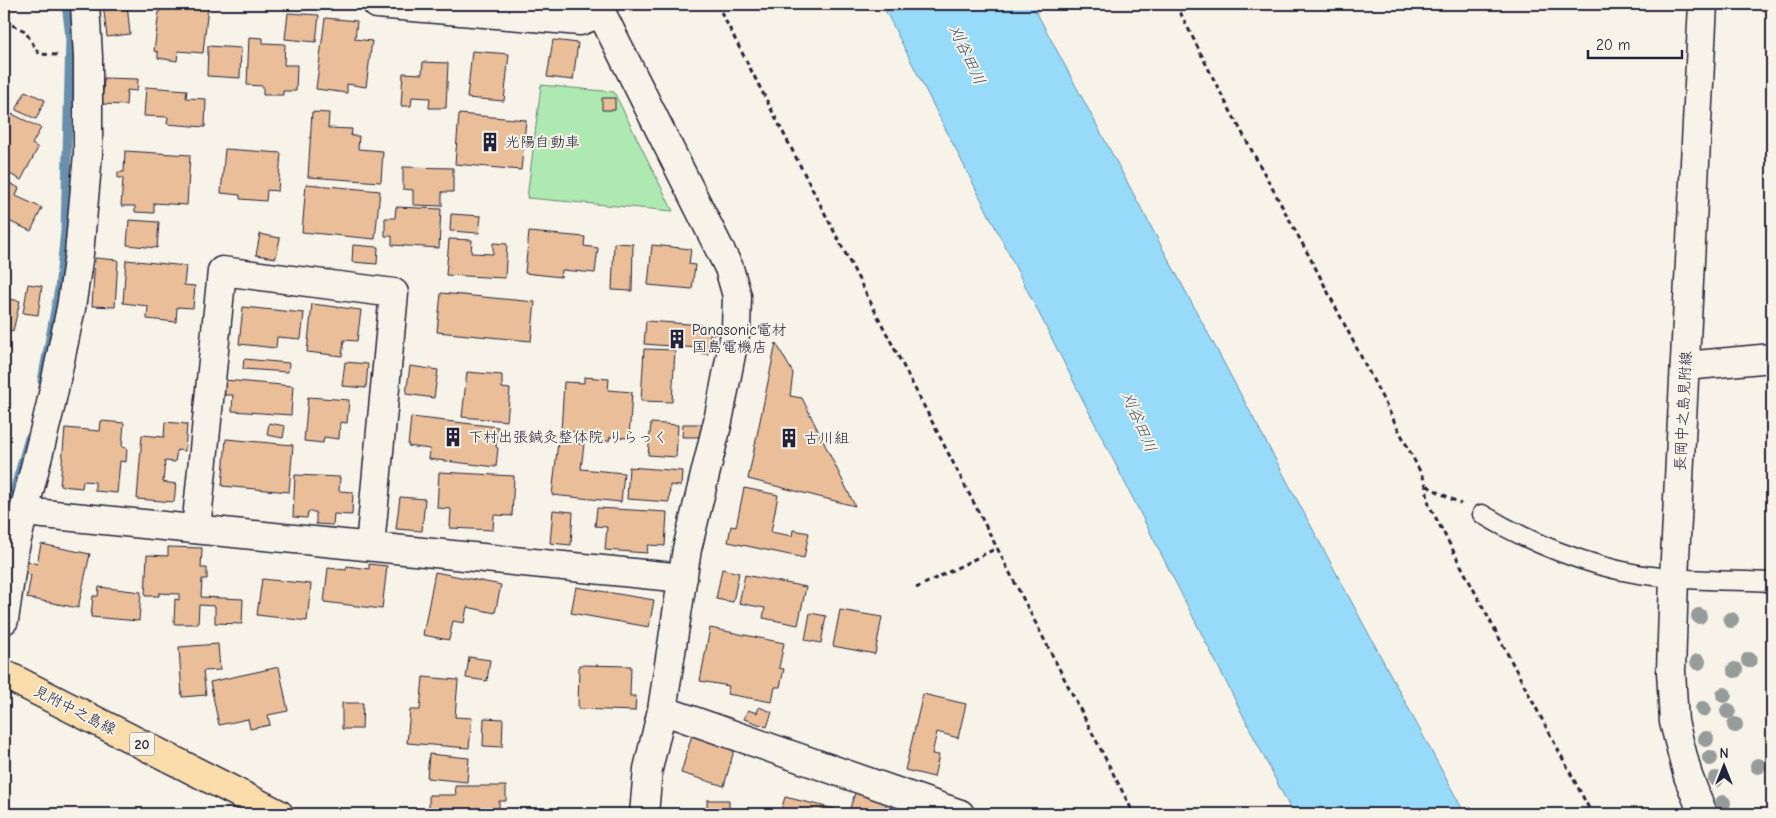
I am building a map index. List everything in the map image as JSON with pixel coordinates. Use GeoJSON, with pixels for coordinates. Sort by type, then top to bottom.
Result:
{"type":"FeatureCollection","features":[{"type":"Feature","properties":{"kind":"main road","name":"見附中之島線"},"geometry":{"type":"LineString","coordinates":[[4,674],[279,814]]}},
{"type":"Feature","properties":{"kind":"street"},"geometry":{"type":"LineString","coordinates":[[4,620],[14,551],[50,408],[71,308],[79,254],[88,154],[88,57],[85,4]]}},
{"type":"Feature","properties":{"kind":"street"},"geometry":{"type":"LineString","coordinates":[[377,4],[580,21],[599,8],[729,268],[737,296],[736,329],[718,421],[687,548],[662,710],[648,769],[644,814]]}},
{"type":"Feature","properties":{"kind":"street","name":"長岡中之島見附線"},"geometry":{"type":"LineString","coordinates":[[1703,4],[1674,578],[1672,671],[1674,722],[1688,776],[1703,814]]}},
{"type":"Feature","properties":{"kind":"street"},"geometry":{"type":"LineString","coordinates":[[196,529],[222,271],[394,293],[370,546]]}},
{"type":"Feature","properties":{"kind":"street"},"geometry":{"type":"LineString","coordinates":[[1685,366],[1772,358]]}},
{"type":"Feature","properties":{"kind":"street"},"geometry":{"type":"LineString","coordinates":[[24,512],[683,578]]}},
{"type":"Feature","properties":{"kind":"street"},"geometry":{"type":"LineString","coordinates":[[662,710],[960,814]]}},
{"type":"Feature","properties":{"kind":"lane"},"geometry":{"type":"LineString","coordinates":[[1482,514],[1512,532],[1591,563],[1638,574],[1674,578],[1772,582]]}},
{"type":"Feature","properties":{"kind":"path"},"geometry":{"type":"LineString","coordinates":[[717,4],[1134,814]]}},
{"type":"Feature","properties":{"kind":"path"},"geometry":{"type":"LineString","coordinates":[[1176,4],[1219,90],[1319,275],[1428,487],[1482,514]]}},
{"type":"Feature","properties":{"kind":"path"},"geometry":{"type":"LineString","coordinates":[[4,21],[25,31],[39,54],[88,57]]}},
{"type":"Feature","properties":{"kind":"path"},"geometry":{"type":"LineString","coordinates":[[1425,481],[1429,505],[1592,814]]}},
{"type":"Feature","properties":{"kind":"path"},"geometry":{"type":"LineString","coordinates":[[916,588],[997,548]]}},
{"type":"Feature","properties":{"kind":"green space"},"geometry":{"type":"Polygon","coordinates":[[[541,85],[614,92],[673,211],[527,198],[541,85]]]}},
{"type":"Feature","properties":{"kind":"water","name":"刈谷田川"},"geometry":{"type":"Polygon","coordinates":[[[882,4],[1032,4],[1465,814],[1293,814],[882,4]]]}},
{"type":"Feature","properties":{"kind":"building"},"geometry":{"type":"Polygon","coordinates":[[[103,4],[127,4],[130,34],[107,37],[103,4]]]}},
{"type":"Feature","properties":{"kind":"building"},"geometry":{"type":"Polygon","coordinates":[[[160,4],[208,6],[203,53],[178,51],[177,61],[158,58],[158,52],[154,51],[160,4]]]}},
{"type":"Feature","properties":{"kind":"building"},"geometry":{"type":"Polygon","coordinates":[[[288,13],[319,15],[316,42],[285,39],[288,13]]]}},
{"type":"Feature","properties":{"kind":"building"},"geometry":{"type":"Polygon","coordinates":[[[325,18],[357,21],[355,39],[372,41],[366,87],[347,84],[347,93],[316,89],[325,18]]]}},
{"type":"Feature","properties":{"kind":"building"},"geometry":{"type":"Polygon","coordinates":[[[249,37],[263,38],[263,43],[285,44],[284,65],[297,65],[296,91],[283,91],[283,95],[263,95],[263,86],[247,85],[249,37]]]}},
{"type":"Feature","properties":{"kind":"building"},"geometry":{"type":"Polygon","coordinates":[[[553,40],[578,43],[573,80],[547,77],[553,40]]]}},
{"type":"Feature","properties":{"kind":"building"},"geometry":{"type":"Polygon","coordinates":[[[208,46],[241,48],[240,78],[207,76],[208,46]]]}},
{"type":"Feature","properties":{"kind":"building"},"geometry":{"type":"Polygon","coordinates":[[[472,51],[509,54],[504,101],[467,98],[472,51]]]}},
{"type":"Feature","properties":{"kind":"building"},"geometry":{"type":"Polygon","coordinates":[[[423,62],[448,63],[446,108],[429,108],[430,98],[412,97],[411,106],[401,106],[403,73],[422,74],[423,62]]]}},
{"type":"Feature","properties":{"kind":"building"},"geometry":{"type":"Polygon","coordinates":[[[104,78],[138,79],[137,91],[127,90],[126,105],[102,104],[104,78]]]}},
{"type":"Feature","properties":{"kind":"building"},"geometry":{"type":"Polygon","coordinates":[[[146,87],[187,90],[186,98],[206,99],[205,127],[167,124],[168,117],[144,116],[146,87]]]}},
{"type":"Feature","properties":{"kind":"building"},"geometry":{"type":"Polygon","coordinates":[[[25,91],[45,100],[36,119],[16,110],[25,91]]]}},
{"type":"Feature","properties":{"kind":"building"},"geometry":{"type":"Polygon","coordinates":[[[602,98],[615,98],[615,110],[602,110],[602,98]]]}},
{"type":"Feature","properties":{"kind":"building"},"geometry":{"type":"Polygon","coordinates":[[[312,112],[329,113],[328,128],[352,129],[351,136],[359,136],[358,149],[383,151],[381,182],[308,177],[312,112]]]}},
{"type":"Feature","properties":{"kind":"building"},"geometry":{"type":"Polygon","coordinates":[[[12,114],[41,128],[32,144],[38,148],[21,180],[4,171],[4,131],[12,114]]]}},
{"type":"Feature","properties":{"kind":"building","name":"光陽自動車"},"geometry":{"type":"Polygon","coordinates":[[[459,114],[526,120],[521,170],[455,164],[459,114]]]}},
{"type":"Feature","properties":{"kind":"building"},"geometry":{"type":"Polygon","coordinates":[[[225,149],[281,153],[278,191],[267,190],[266,201],[240,199],[240,195],[221,193],[225,149]]]}},
{"type":"Feature","properties":{"kind":"building"},"geometry":{"type":"Polygon","coordinates":[[[125,151],[190,155],[187,205],[154,203],[154,213],[135,212],[135,206],[121,206],[123,178],[118,178],[118,172],[124,172],[125,151]]]}},
{"type":"Feature","properties":{"kind":"building"},"geometry":{"type":"Polygon","coordinates":[[[403,167],[453,168],[453,192],[442,192],[442,206],[413,205],[413,190],[403,189],[403,167]]]}},
{"type":"Feature","properties":{"kind":"building"},"geometry":{"type":"Polygon","coordinates":[[[4,180],[19,188],[16,196],[42,208],[31,231],[4,219],[4,180]]]}},
{"type":"Feature","properties":{"kind":"building"},"geometry":{"type":"Polygon","coordinates":[[[306,184],[380,191],[375,239],[302,232],[306,184]]]}},
{"type":"Feature","properties":{"kind":"building"},"geometry":{"type":"Polygon","coordinates":[[[396,207],[441,209],[439,248],[392,245],[392,236],[385,236],[385,218],[395,218],[396,207]]]}},
{"type":"Feature","properties":{"kind":"building"},"geometry":{"type":"Polygon","coordinates":[[[451,214],[481,216],[479,233],[450,231],[451,214]]]}},
{"type":"Feature","properties":{"kind":"building"},"geometry":{"type":"Polygon","coordinates":[[[129,220],[159,222],[157,248],[127,245],[129,220]]]}},
{"type":"Feature","properties":{"kind":"building"},"geometry":{"type":"Polygon","coordinates":[[[529,232],[585,237],[584,246],[598,248],[595,273],[562,270],[561,277],[525,273],[529,232]]]}},
{"type":"Feature","properties":{"kind":"building"},"geometry":{"type":"Polygon","coordinates":[[[260,234],[280,238],[276,258],[256,255],[260,234]]]}},
{"type":"Feature","properties":{"kind":"building"},"geometry":{"type":"Polygon","coordinates":[[[449,239],[472,240],[471,253],[493,254],[493,243],[507,244],[505,278],[446,275],[449,239]]]}},
{"type":"Feature","properties":{"kind":"building"},"geometry":{"type":"Polygon","coordinates":[[[614,243],[633,244],[632,291],[612,290],[614,243]]]}},
{"type":"Feature","properties":{"kind":"building"},"geometry":{"type":"Polygon","coordinates":[[[353,245],[378,247],[377,264],[352,262],[353,245]]]}},
{"type":"Feature","properties":{"kind":"building"},"geometry":{"type":"Polygon","coordinates":[[[652,245],[691,249],[689,264],[695,265],[692,289],[648,285],[652,245]]]}},
{"type":"Feature","properties":{"kind":"building"},"geometry":{"type":"Polygon","coordinates":[[[95,258],[118,260],[115,307],[92,306],[95,258]]]}},
{"type":"Feature","properties":{"kind":"building"},"geometry":{"type":"Polygon","coordinates":[[[126,260],[186,266],[184,285],[195,286],[193,308],[177,307],[176,322],[147,319],[148,306],[123,303],[126,260]]]}},
{"type":"Feature","properties":{"kind":"building"},"geometry":{"type":"Polygon","coordinates":[[[28,284],[42,286],[38,315],[23,313],[28,284]]]}},
{"type":"Feature","properties":{"kind":"building"},"geometry":{"type":"Polygon","coordinates":[[[441,293],[535,302],[531,341],[437,332],[441,293]]]}},
{"type":"Feature","properties":{"kind":"building"},"geometry":{"type":"Polygon","coordinates":[[[4,298],[20,301],[13,331],[4,329],[4,298]]]}},
{"type":"Feature","properties":{"kind":"building"},"geometry":{"type":"Polygon","coordinates":[[[312,304],[361,310],[357,341],[344,340],[342,356],[307,352],[312,304]]]}},
{"type":"Feature","properties":{"kind":"building"},"geometry":{"type":"Polygon","coordinates":[[[243,307],[304,313],[301,339],[277,337],[276,348],[239,344],[243,307]]]}},
{"type":"Feature","properties":{"kind":"building","name":"Panasonic電材 国島電機店"},"geometry":{"type":"Polygon","coordinates":[[[646,321],[718,326],[718,334],[710,334],[708,354],[697,353],[698,348],[644,344],[646,321]]]}},
{"type":"Feature","properties":{"kind":"building","name":"古川組"},"geometry":{"type":"Polygon","coordinates":[[[776,343],[793,373],[790,396],[802,398],[855,506],[748,479],[776,343]]]}},
{"type":"Feature","properties":{"kind":"building"},"geometry":{"type":"Polygon","coordinates":[[[644,349],[675,350],[672,402],[641,401],[644,349]]]}},
{"type":"Feature","properties":{"kind":"building"},"geometry":{"type":"Polygon","coordinates":[[[244,359],[289,363],[288,372],[243,369],[244,359]]]}},
{"type":"Feature","properties":{"kind":"building"},"geometry":{"type":"Polygon","coordinates":[[[345,362],[368,364],[366,388],[342,386],[345,362]]]}},
{"type":"Feature","properties":{"kind":"building"},"geometry":{"type":"Polygon","coordinates":[[[410,366],[438,370],[434,398],[406,394],[410,366]]]}},
{"type":"Feature","properties":{"kind":"building"},"geometry":{"type":"Polygon","coordinates":[[[467,372],[502,375],[502,388],[510,389],[507,421],[462,417],[467,372]]]}},
{"type":"Feature","properties":{"kind":"building"},"geometry":{"type":"Polygon","coordinates":[[[584,377],[609,379],[608,390],[632,392],[629,438],[610,437],[609,441],[576,439],[576,432],[561,431],[564,382],[584,383],[584,377]]]}},
{"type":"Feature","properties":{"kind":"building"},"geometry":{"type":"Polygon","coordinates":[[[224,380],[293,386],[291,415],[232,411],[233,395],[223,395],[224,380]]]}},
{"type":"Feature","properties":{"kind":"building"},"geometry":{"type":"Polygon","coordinates":[[[308,397],[349,400],[347,423],[340,422],[339,439],[324,437],[323,443],[304,441],[308,397]]]}},
{"type":"Feature","properties":{"kind":"building","name":"下村出張鍼灸整体院 りらっく"},"geometry":{"type":"Polygon","coordinates":[[[411,417],[498,427],[496,467],[429,459],[430,449],[408,446],[411,417]]]}},
{"type":"Feature","properties":{"kind":"building"},"geometry":{"type":"Polygon","coordinates":[[[101,421],[124,423],[122,447],[127,448],[126,462],[120,461],[117,493],[95,491],[95,482],[83,481],[82,488],[60,486],[65,428],[100,431],[101,421]]]}},
{"type":"Feature","properties":{"kind":"building"},"geometry":{"type":"Polygon","coordinates":[[[165,422],[187,424],[185,451],[177,450],[175,462],[165,461],[163,482],[176,484],[174,502],[137,499],[142,435],[164,437],[165,422]]]}},
{"type":"Feature","properties":{"kind":"building"},"geometry":{"type":"Polygon","coordinates":[[[269,423],[285,426],[283,438],[267,435],[269,423]]]}},
{"type":"Feature","properties":{"kind":"building"},"geometry":{"type":"Polygon","coordinates":[[[651,423],[678,425],[676,457],[648,455],[651,423]]]}},
{"type":"Feature","properties":{"kind":"building"},"geometry":{"type":"Polygon","coordinates":[[[683,424],[702,424],[702,437],[682,437],[683,424]]]}},
{"type":"Feature","properties":{"kind":"building"},"geometry":{"type":"Polygon","coordinates":[[[226,439],[293,445],[289,492],[222,486],[226,439]]]}},
{"type":"Feature","properties":{"kind":"building"},"geometry":{"type":"Polygon","coordinates":[[[558,442],[584,444],[581,469],[624,473],[621,502],[552,495],[558,442]]]}},
{"type":"Feature","properties":{"kind":"building"},"geometry":{"type":"Polygon","coordinates":[[[629,467],[682,471],[681,486],[670,485],[669,502],[627,499],[629,467]]]}},
{"type":"Feature","properties":{"kind":"building"},"geometry":{"type":"Polygon","coordinates":[[[439,472],[514,476],[512,516],[494,515],[493,530],[450,528],[451,509],[437,508],[439,472]]]}},
{"type":"Feature","properties":{"kind":"building"},"geometry":{"type":"Polygon","coordinates":[[[295,475],[340,477],[339,491],[353,492],[352,515],[334,514],[333,525],[316,524],[316,512],[308,512],[307,518],[293,517],[295,475]]]}},
{"type":"Feature","properties":{"kind":"building"},"geometry":{"type":"Polygon","coordinates":[[[744,488],[778,495],[771,532],[792,536],[793,530],[809,533],[804,558],[728,542],[731,526],[736,527],[744,488]]]}},
{"type":"Feature","properties":{"kind":"building"},"geometry":{"type":"Polygon","coordinates":[[[400,497],[425,499],[422,531],[396,529],[400,497]]]}},
{"type":"Feature","properties":{"kind":"building"},"geometry":{"type":"Polygon","coordinates":[[[597,508],[667,512],[665,546],[648,545],[647,553],[605,550],[607,527],[595,526],[597,508]]]}},
{"type":"Feature","properties":{"kind":"building"},"geometry":{"type":"Polygon","coordinates":[[[553,510],[573,512],[571,545],[550,543],[553,510]]]}},
{"type":"Feature","properties":{"kind":"building"},"geometry":{"type":"Polygon","coordinates":[[[41,544],[90,554],[78,608],[27,598],[31,575],[24,574],[27,561],[37,564],[41,544]]]}},
{"type":"Feature","properties":{"kind":"building"},"geometry":{"type":"Polygon","coordinates":[[[168,547],[202,548],[201,568],[207,568],[207,579],[202,579],[201,597],[243,599],[242,624],[215,623],[215,606],[199,605],[198,624],[174,624],[175,599],[179,600],[179,594],[159,593],[159,596],[145,596],[147,555],[168,556],[168,547]]]}},
{"type":"Feature","properties":{"kind":"building"},"geometry":{"type":"Polygon","coordinates":[[[369,564],[387,566],[382,609],[324,602],[328,568],[346,570],[347,566],[369,569],[369,564]]]}},
{"type":"Feature","properties":{"kind":"building"},"geometry":{"type":"Polygon","coordinates":[[[722,569],[739,573],[733,602],[716,599],[722,569]]]}},
{"type":"Feature","properties":{"kind":"building"},"geometry":{"type":"Polygon","coordinates":[[[435,572],[501,585],[495,613],[467,607],[464,623],[453,621],[449,640],[423,635],[435,572]]]}},
{"type":"Feature","properties":{"kind":"building"},"geometry":{"type":"Polygon","coordinates":[[[745,575],[806,587],[798,625],[763,618],[765,608],[739,603],[745,575]]]}},
{"type":"Feature","properties":{"kind":"building"},"geometry":{"type":"Polygon","coordinates":[[[262,579],[311,584],[307,621],[257,615],[262,579]]]}},
{"type":"Feature","properties":{"kind":"building"},"geometry":{"type":"Polygon","coordinates":[[[99,587],[141,592],[139,621],[91,617],[93,596],[98,596],[99,587]]]}},
{"type":"Feature","properties":{"kind":"building"},"geometry":{"type":"Polygon","coordinates":[[[576,587],[654,600],[649,627],[571,613],[576,587]]]}},
{"type":"Feature","properties":{"kind":"building"},"geometry":{"type":"Polygon","coordinates":[[[840,610],[882,617],[875,654],[833,646],[840,610]]]}},
{"type":"Feature","properties":{"kind":"building"},"geometry":{"type":"Polygon","coordinates":[[[810,613],[826,616],[821,643],[805,640],[810,613]]]}},
{"type":"Feature","properties":{"kind":"building"},"geometry":{"type":"Polygon","coordinates":[[[710,628],[784,643],[779,668],[784,669],[780,687],[775,687],[772,702],[727,694],[729,686],[700,681],[710,628]]]}},
{"type":"Feature","properties":{"kind":"building"},"geometry":{"type":"Polygon","coordinates":[[[218,644],[220,670],[203,671],[206,695],[182,697],[179,647],[218,644]]]}},
{"type":"Feature","properties":{"kind":"building"},"geometry":{"type":"Polygon","coordinates":[[[469,657],[490,660],[487,681],[466,678],[469,657]]]}},
{"type":"Feature","properties":{"kind":"building"},"geometry":{"type":"Polygon","coordinates":[[[579,665],[631,666],[630,696],[636,696],[635,711],[578,709],[579,665]]]}},
{"type":"Feature","properties":{"kind":"building"},"geometry":{"type":"Polygon","coordinates":[[[279,667],[288,711],[268,715],[270,725],[250,729],[248,719],[219,725],[210,682],[279,667]]]}},
{"type":"Feature","properties":{"kind":"building"},"geometry":{"type":"Polygon","coordinates":[[[423,677],[458,680],[455,717],[472,718],[469,748],[407,743],[410,710],[420,710],[423,677]]]}},
{"type":"Feature","properties":{"kind":"building"},"geometry":{"type":"Polygon","coordinates":[[[923,694],[966,704],[958,738],[937,732],[932,754],[939,755],[934,777],[905,770],[923,694]]]}},
{"type":"Feature","properties":{"kind":"building"},"geometry":{"type":"Polygon","coordinates":[[[342,703],[363,703],[362,729],[342,729],[342,703]]]}},
{"type":"Feature","properties":{"kind":"building"},"geometry":{"type":"Polygon","coordinates":[[[759,707],[772,712],[767,727],[744,719],[748,710],[757,713],[759,707]]]}},
{"type":"Feature","properties":{"kind":"building"},"geometry":{"type":"Polygon","coordinates":[[[484,718],[503,719],[502,747],[483,746],[484,718]]]}},
{"type":"Feature","properties":{"kind":"building"},"geometry":{"type":"Polygon","coordinates":[[[692,735],[735,747],[724,786],[681,773],[692,735]]]}},
{"type":"Feature","properties":{"kind":"building"},"geometry":{"type":"Polygon","coordinates":[[[429,754],[469,758],[467,782],[427,778],[429,754]]]}},
{"type":"Feature","properties":{"kind":"building"},"geometry":{"type":"Polygon","coordinates":[[[455,786],[506,786],[506,801],[499,801],[499,814],[434,814],[434,811],[429,811],[429,795],[456,795],[455,786]]]}},
{"type":"Feature","properties":{"kind":"building"},"geometry":{"type":"Polygon","coordinates":[[[857,787],[889,798],[883,814],[848,814],[857,787]]]}},
{"type":"Feature","properties":{"kind":"building"},"geometry":{"type":"Polygon","coordinates":[[[785,797],[835,809],[833,814],[780,814],[785,797]]]}},
{"type":"Feature","properties":{"kind":"building"},"geometry":{"type":"Polygon","coordinates":[[[707,800],[729,800],[729,810],[755,810],[755,814],[707,814],[707,800]]]}},
{"type":"Feature","properties":{"kind":"building"},"geometry":{"type":"Polygon","coordinates":[[[904,809],[934,814],[903,814],[904,809]]]}},
{"type":"Feature","properties":{"kind":"waterway"},"geometry":{"type":"LineString","coordinates":[[42,381],[59,289],[65,231],[70,37],[66,4]]}},
{"type":"Feature","properties":{"kind":"waterway"},"geometry":{"type":"LineString","coordinates":[[4,526],[29,438]]}},
{"type":"Feature","properties":{"kind":"place","name":"光陽自動車"},"geometry":{"type":"Point","coordinates":[490,142]}},
{"type":"Feature","properties":{"kind":"place","name":"Panasonic電材 国島電機店"},"geometry":{"type":"Point","coordinates":[677,339]}},
{"type":"Feature","properties":{"kind":"place","name":"下村出張鍼灸整体院 りらっく"},"geometry":{"type":"Point","coordinates":[453,437]}},
{"type":"Feature","properties":{"kind":"place","name":"古川組"},"geometry":{"type":"Point","coordinates":[789,438]}}]}
